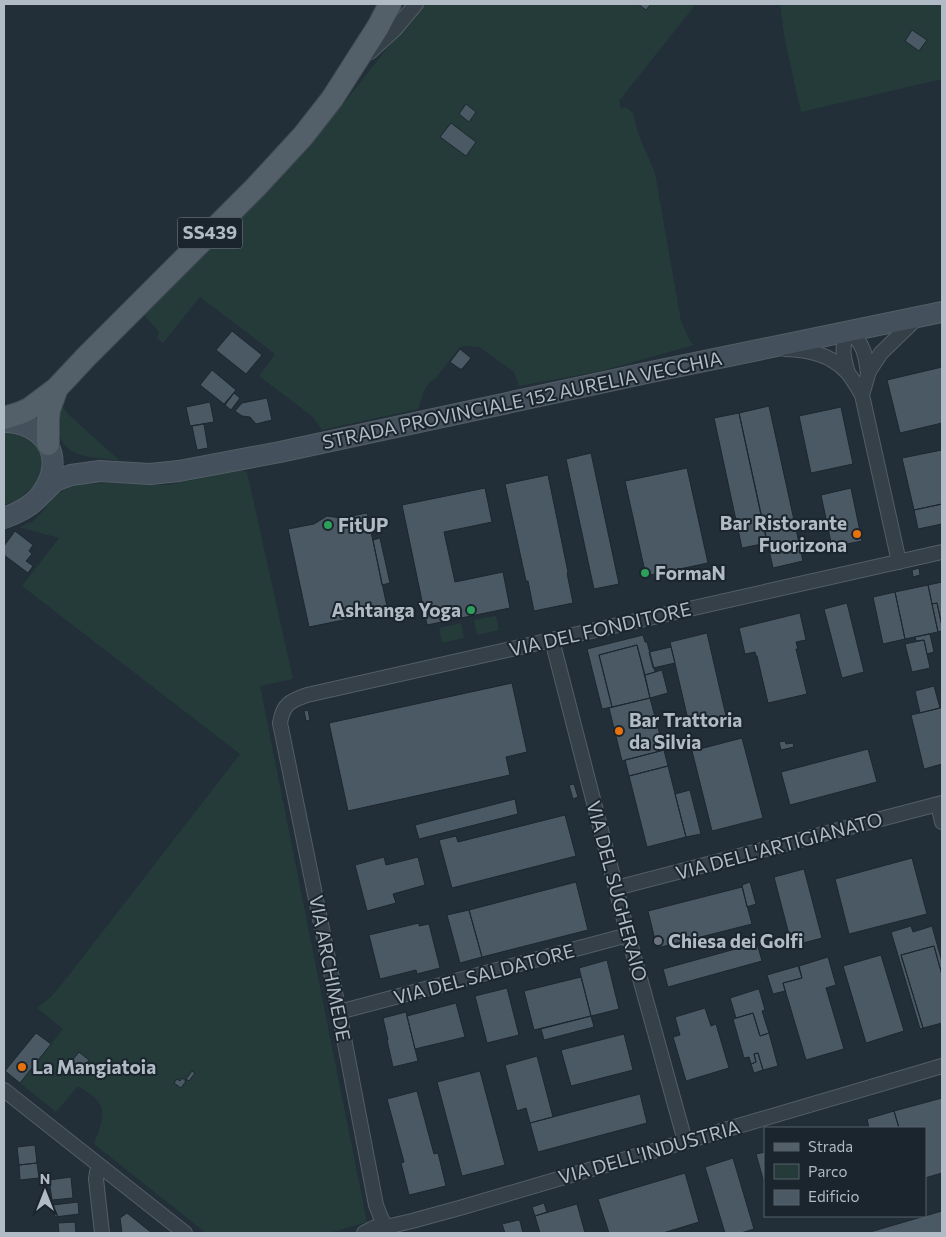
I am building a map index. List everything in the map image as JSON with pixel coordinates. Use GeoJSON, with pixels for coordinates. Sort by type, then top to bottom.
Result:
{"type":"FeatureCollection","features":[{"type":"Feature","properties":{"kind":"main road","name":"SS439"},"geometry":{"type":"LineString","coordinates":[[4,420],[29,409],[57,388],[256,187],[303,136],[332,98],[378,27],[390,4]]}},
{"type":"Feature","properties":{"kind":"main road","name":"STRADA PROVINCIALE 152 AURELIA VECCHIA"},"geometry":{"type":"LineString","coordinates":[[4,518],[23,510],[55,481],[71,475],[100,471],[150,474],[219,464],[942,312]]}},
{"type":"Feature","properties":{"kind":"main road","name":"SS439"},"geometry":{"type":"LineString","coordinates":[[50,448],[49,410],[57,388]]}},
{"type":"Feature","properties":{"kind":"main road","name":"STRADA PROVINCIALE 152 AURELIA VECCHIA"},"geometry":{"type":"LineString","coordinates":[[4,420],[27,426],[42,436],[50,448],[74,462],[100,471]]}},
{"type":"Feature","properties":{"kind":"main road","name":"STRADA PROVINCIALE 152 AURELIA VECCHIA"},"geometry":{"type":"LineString","coordinates":[[42,494],[52,474],[50,448]]}},
{"type":"Feature","properties":{"kind":"street"},"geometry":{"type":"LineString","coordinates":[[352,68],[395,29],[416,4]]}},
{"type":"Feature","properties":{"kind":"street"},"geometry":{"type":"LineString","coordinates":[[862,395],[868,374],[881,353],[918,317]]}},
{"type":"Feature","properties":{"kind":"street"},"geometry":{"type":"LineString","coordinates":[[868,374],[865,355],[860,342],[848,332],[843,346],[844,359],[848,373],[862,395],[899,562]]}},
{"type":"Feature","properties":{"kind":"street"},"geometry":{"type":"LineString","coordinates":[[762,349],[799,349],[823,355],[834,361],[848,373]]}},
{"type":"Feature","properties":{"kind":"street","name":"VIA DEL FONDITORE"},"geometry":{"type":"LineString","coordinates":[[281,732],[280,723],[285,708],[294,699],[307,695],[942,552]]}},
{"type":"Feature","properties":{"kind":"street","name":"VIA DEL SUGHERAIO"},"geometry":{"type":"LineString","coordinates":[[552,640],[628,935],[685,1141]]}},
{"type":"Feature","properties":{"kind":"street","name":"VIA ARCHIMEDE"},"geometry":{"type":"LineString","coordinates":[[281,732],[339,1012],[376,1205],[381,1218],[392,1231]]}},
{"type":"Feature","properties":{"kind":"street"},"geometry":{"type":"LineString","coordinates":[[940,803],[942,822]]}},
{"type":"Feature","properties":{"kind":"street","name":"VIA DELL'ARTIGIANATO"},"geometry":{"type":"LineString","coordinates":[[616,888],[940,803]]}},
{"type":"Feature","properties":{"kind":"street","name":"VIA DEL SALDATORE"},"geometry":{"type":"LineString","coordinates":[[339,1012],[628,935]]}},
{"type":"Feature","properties":{"kind":"street","name":"VIA DELL'INDUSTRIA"},"geometry":{"type":"LineString","coordinates":[[368,1231],[377,1226],[392,1231],[412,1222],[942,1066]]}},
{"type":"Feature","properties":{"kind":"street"},"geometry":{"type":"LineString","coordinates":[[4,1090],[185,1233]]}},
{"type":"Feature","properties":{"kind":"street"},"geometry":{"type":"LineString","coordinates":[[100,1166],[96,1179],[102,1233]]}},
{"type":"Feature","properties":{"kind":"street","name":"VIA ARCHIMEDE"},"geometry":{"type":"LineString","coordinates":[[368,1231],[375,1216],[376,1205]]}},
{"type":"Feature","properties":{"kind":"green space"},"geometry":{"type":"Polygon","coordinates":[[[422,4],[696,4],[619,101],[621,109],[626,107],[633,113],[638,133],[655,173],[681,321],[690,341],[694,345],[601,371],[519,386],[514,372],[479,347],[464,346],[460,347],[436,378],[429,383],[418,409],[322,430],[313,417],[259,376],[275,354],[200,297],[163,343],[157,338],[159,332],[144,315],[287,168],[344,103],[422,4]]]}},
{"type":"Feature","properties":{"kind":"green space"},"geometry":{"type":"Polygon","coordinates":[[[780,4],[942,4],[942,79],[801,112],[785,41],[780,4]]]}},
{"type":"Feature","properties":{"kind":"green space"},"geometry":{"type":"Polygon","coordinates":[[[63,407],[68,414],[119,460],[81,455],[66,446],[61,439],[58,429],[58,418],[63,407]]]}},
{"type":"Feature","properties":{"kind":"green space"},"geometry":{"type":"Polygon","coordinates":[[[4,431],[14,432],[30,438],[41,451],[43,468],[35,485],[18,500],[4,505],[4,431]]]}},
{"type":"Feature","properties":{"kind":"green space"},"geometry":{"type":"Polygon","coordinates":[[[240,470],[247,472],[293,679],[260,686],[367,1222],[329,1233],[206,1233],[94,1144],[101,1122],[102,1111],[101,1106],[94,1097],[78,1086],[56,1112],[20,1083],[63,1029],[37,1008],[51,997],[69,975],[240,754],[22,586],[59,538],[19,527],[32,522],[59,492],[70,487],[83,484],[107,483],[167,485],[240,470]]]}},
{"type":"Feature","properties":{"kind":"green space"},"geometry":{"type":"Polygon","coordinates":[[[496,616],[499,630],[477,635],[474,620],[496,616]]]}},
{"type":"Feature","properties":{"kind":"green space"},"geometry":{"type":"Polygon","coordinates":[[[461,623],[464,638],[442,643],[439,628],[461,623]]]}},
{"type":"Feature","properties":{"kind":"building"},"geometry":{"type":"Polygon","coordinates":[[[638,4],[651,4],[646,10],[638,4]]]}},
{"type":"Feature","properties":{"kind":"building"},"geometry":{"type":"Polygon","coordinates":[[[912,30],[927,40],[919,51],[905,41],[912,30]]]}},
{"type":"Feature","properties":{"kind":"building"},"geometry":{"type":"Polygon","coordinates":[[[466,104],[476,112],[469,122],[459,114],[466,104]]]}},
{"type":"Feature","properties":{"kind":"building"},"geometry":{"type":"Polygon","coordinates":[[[451,123],[476,142],[466,156],[440,137],[451,123]]]}},
{"type":"Feature","properties":{"kind":"building"},"geometry":{"type":"Polygon","coordinates":[[[232,331],[262,355],[246,374],[216,350],[232,331]]]}},
{"type":"Feature","properties":{"kind":"building"},"geometry":{"type":"Polygon","coordinates":[[[460,349],[471,358],[462,369],[450,362],[460,349]]]}},
{"type":"Feature","properties":{"kind":"building"},"geometry":{"type":"Polygon","coordinates":[[[942,367],[942,423],[900,433],[887,380],[942,367]]]}},
{"type":"Feature","properties":{"kind":"building"},"geometry":{"type":"Polygon","coordinates":[[[212,370],[236,390],[224,404],[200,385],[212,370]]]}},
{"type":"Feature","properties":{"kind":"building"},"geometry":{"type":"Polygon","coordinates":[[[234,393],[240,398],[231,410],[225,405],[234,393]]]}},
{"type":"Feature","properties":{"kind":"building"},"geometry":{"type":"Polygon","coordinates":[[[267,398],[272,420],[256,424],[250,417],[242,416],[235,411],[242,403],[267,398]]]}},
{"type":"Feature","properties":{"kind":"building"},"geometry":{"type":"Polygon","coordinates":[[[210,402],[214,422],[190,426],[186,407],[210,402]]]}},
{"type":"Feature","properties":{"kind":"building"},"geometry":{"type":"Polygon","coordinates":[[[769,406],[803,561],[773,568],[739,413],[769,406]]]}},
{"type":"Feature","properties":{"kind":"building"},"geometry":{"type":"Polygon","coordinates":[[[841,407],[853,464],[811,473],[799,416],[841,407]]]}},
{"type":"Feature","properties":{"kind":"building"},"geometry":{"type":"Polygon","coordinates":[[[739,413],[767,543],[742,548],[714,418],[739,413]]]}},
{"type":"Feature","properties":{"kind":"building"},"geometry":{"type":"Polygon","coordinates":[[[204,424],[208,448],[197,450],[192,426],[204,424]]]}},
{"type":"Feature","properties":{"kind":"building"},"geometry":{"type":"Polygon","coordinates":[[[942,450],[942,504],[914,510],[902,458],[942,450]]]}},
{"type":"Feature","properties":{"kind":"building"},"geometry":{"type":"Polygon","coordinates":[[[591,453],[619,584],[594,589],[566,459],[591,453]]]}},
{"type":"Feature","properties":{"kind":"building"},"geometry":{"type":"Polygon","coordinates":[[[687,468],[708,563],[646,576],[625,481],[687,468]]]}},
{"type":"Feature","properties":{"kind":"building"},"geometry":{"type":"Polygon","coordinates":[[[548,475],[573,603],[534,611],[505,484],[548,475]]]}},
{"type":"Feature","properties":{"kind":"building"},"geometry":{"type":"Polygon","coordinates":[[[485,488],[492,522],[444,532],[455,582],[503,572],[510,608],[427,625],[402,505],[485,488]]]}},
{"type":"Feature","properties":{"kind":"building"},"geometry":{"type":"Polygon","coordinates":[[[851,488],[862,541],[832,547],[821,495],[851,488]]]}},
{"type":"Feature","properties":{"kind":"building"},"geometry":{"type":"Polygon","coordinates":[[[942,504],[942,524],[918,529],[914,510],[942,504]]]}},
{"type":"Feature","properties":{"kind":"building"},"geometry":{"type":"Polygon","coordinates":[[[367,513],[388,611],[309,627],[288,529],[314,524],[327,516],[341,518],[367,513]]]}},
{"type":"Feature","properties":{"kind":"building"},"geometry":{"type":"Polygon","coordinates":[[[15,531],[33,545],[29,551],[32,554],[26,561],[33,566],[28,573],[4,555],[4,546],[15,531]]]}},
{"type":"Feature","properties":{"kind":"building"},"geometry":{"type":"Polygon","coordinates":[[[380,538],[390,583],[382,585],[373,540],[380,538]]]}},
{"type":"Feature","properties":{"kind":"building"},"geometry":{"type":"Polygon","coordinates":[[[919,568],[920,575],[913,577],[912,570],[919,568]]]}},
{"type":"Feature","properties":{"kind":"building"},"geometry":{"type":"Polygon","coordinates":[[[942,582],[942,626],[937,603],[932,604],[928,585],[942,582]]]}},
{"type":"Feature","properties":{"kind":"building"},"geometry":{"type":"Polygon","coordinates":[[[928,585],[938,632],[905,639],[895,592],[928,585]]]}},
{"type":"Feature","properties":{"kind":"building"},"geometry":{"type":"Polygon","coordinates":[[[895,592],[905,639],[883,644],[873,597],[895,592]]]}},
{"type":"Feature","properties":{"kind":"building"},"geometry":{"type":"Polygon","coordinates":[[[847,603],[864,672],[842,678],[824,609],[847,603]]]}},
{"type":"Feature","properties":{"kind":"building"},"geometry":{"type":"Polygon","coordinates":[[[937,603],[942,626],[942,631],[938,632],[932,604],[937,603]]]}},
{"type":"Feature","properties":{"kind":"building"},"geometry":{"type":"Polygon","coordinates":[[[800,613],[806,640],[796,642],[798,649],[796,649],[807,694],[768,703],[757,656],[755,652],[745,654],[739,628],[800,613]]]}},
{"type":"Feature","properties":{"kind":"building"},"geometry":{"type":"Polygon","coordinates":[[[707,633],[726,716],[689,724],[670,642],[707,633]]]}},
{"type":"Feature","properties":{"kind":"building"},"geometry":{"type":"Polygon","coordinates":[[[930,634],[934,652],[927,654],[924,640],[916,641],[915,637],[930,634]]]}},
{"type":"Feature","properties":{"kind":"building"},"geometry":{"type":"Polygon","coordinates":[[[643,635],[645,642],[647,642],[655,672],[645,675],[637,645],[599,655],[612,707],[602,709],[587,649],[643,635]]]}},
{"type":"Feature","properties":{"kind":"building"},"geometry":{"type":"Polygon","coordinates":[[[924,640],[930,668],[912,672],[905,644],[924,640]]]}},
{"type":"Feature","properties":{"kind":"building"},"geometry":{"type":"Polygon","coordinates":[[[637,645],[650,698],[612,707],[599,655],[637,645]]]}},
{"type":"Feature","properties":{"kind":"building"},"geometry":{"type":"Polygon","coordinates":[[[671,647],[675,663],[653,668],[649,652],[671,647]]]}},
{"type":"Feature","properties":{"kind":"building"},"geometry":{"type":"Polygon","coordinates":[[[662,670],[668,693],[650,698],[645,675],[662,670]]]}},
{"type":"Feature","properties":{"kind":"building"},"geometry":{"type":"Polygon","coordinates":[[[512,683],[527,752],[506,757],[510,775],[348,811],[329,723],[512,683]]]}},
{"type":"Feature","properties":{"kind":"building"},"geometry":{"type":"Polygon","coordinates":[[[934,686],[940,708],[920,713],[915,691],[934,686]]]}},
{"type":"Feature","properties":{"kind":"building"},"geometry":{"type":"Polygon","coordinates":[[[650,698],[664,750],[622,761],[609,708],[650,698]]]}},
{"type":"Feature","properties":{"kind":"building"},"geometry":{"type":"Polygon","coordinates":[[[942,708],[942,764],[924,769],[911,715],[942,708]]]}},
{"type":"Feature","properties":{"kind":"building"},"geometry":{"type":"Polygon","coordinates":[[[308,710],[310,720],[306,721],[304,711],[308,710]]]}},
{"type":"Feature","properties":{"kind":"building"},"geometry":{"type":"Polygon","coordinates":[[[742,738],[763,818],[712,831],[692,751],[742,738]]]}},
{"type":"Feature","properties":{"kind":"building"},"geometry":{"type":"Polygon","coordinates":[[[785,741],[786,744],[793,743],[794,747],[781,750],[779,742],[785,741]]]}},
{"type":"Feature","properties":{"kind":"building"},"geometry":{"type":"Polygon","coordinates":[[[868,749],[877,782],[790,805],[781,772],[868,749]]]}},
{"type":"Feature","properties":{"kind":"building"},"geometry":{"type":"Polygon","coordinates":[[[664,750],[668,766],[629,776],[625,760],[664,750]]]}},
{"type":"Feature","properties":{"kind":"building"},"geometry":{"type":"Polygon","coordinates":[[[668,766],[686,837],[647,847],[629,776],[668,766]]]}},
{"type":"Feature","properties":{"kind":"building"},"geometry":{"type":"Polygon","coordinates":[[[574,784],[578,797],[573,799],[569,785],[574,784]]]}},
{"type":"Feature","properties":{"kind":"building"},"geometry":{"type":"Polygon","coordinates":[[[690,790],[701,834],[686,837],[675,794],[690,790]]]}},
{"type":"Feature","properties":{"kind":"building"},"geometry":{"type":"Polygon","coordinates":[[[515,799],[518,814],[419,839],[415,825],[515,799]]]}},
{"type":"Feature","properties":{"kind":"building"},"geometry":{"type":"Polygon","coordinates":[[[565,815],[576,856],[452,888],[439,840],[456,836],[458,842],[565,815]]]}},
{"type":"Feature","properties":{"kind":"building"},"geometry":{"type":"Polygon","coordinates":[[[384,857],[386,865],[418,857],[425,885],[393,894],[396,903],[367,911],[355,865],[384,857]]]}},
{"type":"Feature","properties":{"kind":"building"},"geometry":{"type":"Polygon","coordinates":[[[912,858],[927,914],[849,934],[835,879],[912,858]]]}},
{"type":"Feature","properties":{"kind":"building"},"geometry":{"type":"Polygon","coordinates":[[[804,869],[822,938],[792,946],[774,877],[804,869]]]}},
{"type":"Feature","properties":{"kind":"building"},"geometry":{"type":"Polygon","coordinates":[[[576,882],[588,930],[482,957],[469,910],[576,882]]]}},
{"type":"Feature","properties":{"kind":"building"},"geometry":{"type":"Polygon","coordinates":[[[750,882],[756,904],[747,907],[742,885],[750,882]]]}},
{"type":"Feature","properties":{"kind":"building"},"geometry":{"type":"Polygon","coordinates":[[[742,887],[752,924],[657,948],[648,911],[742,887]]]}},
{"type":"Feature","properties":{"kind":"building"},"geometry":{"type":"Polygon","coordinates":[[[469,910],[482,957],[460,963],[447,915],[469,910]]]}},
{"type":"Feature","properties":{"kind":"building"},"geometry":{"type":"Polygon","coordinates":[[[419,923],[419,926],[429,924],[440,968],[417,974],[416,970],[380,979],[369,935],[419,923]]]}},
{"type":"Feature","properties":{"kind":"building"},"geometry":{"type":"Polygon","coordinates":[[[911,926],[913,932],[932,926],[942,962],[942,975],[934,946],[901,955],[923,1028],[920,1029],[891,932],[911,926]]]}},
{"type":"Feature","properties":{"kind":"building"},"geometry":{"type":"Polygon","coordinates":[[[757,943],[762,961],[668,987],[663,969],[757,943]]]}},
{"type":"Feature","properties":{"kind":"building"},"geometry":{"type":"Polygon","coordinates":[[[934,946],[942,975],[942,1023],[923,1028],[901,955],[934,946]]]}},
{"type":"Feature","properties":{"kind":"building"},"geometry":{"type":"Polygon","coordinates":[[[881,955],[904,1031],[866,1043],[843,966],[881,955]]]}},
{"type":"Feature","properties":{"kind":"building"},"geometry":{"type":"Polygon","coordinates":[[[828,957],[836,985],[826,988],[844,1049],[806,1060],[783,983],[802,978],[799,966],[828,957]]]}},
{"type":"Feature","properties":{"kind":"building"},"geometry":{"type":"Polygon","coordinates":[[[607,960],[619,1009],[591,1016],[579,968],[607,960]]]}},
{"type":"Feature","properties":{"kind":"building"},"geometry":{"type":"Polygon","coordinates":[[[798,966],[802,978],[783,983],[785,991],[773,994],[767,975],[798,966]]]}},
{"type":"Feature","properties":{"kind":"building"},"geometry":{"type":"Polygon","coordinates":[[[581,977],[591,1016],[534,1030],[524,991],[581,977]]]}},
{"type":"Feature","properties":{"kind":"building"},"geometry":{"type":"Polygon","coordinates":[[[507,988],[519,1035],[487,1043],[475,996],[507,988]]]}},
{"type":"Feature","properties":{"kind":"building"},"geometry":{"type":"Polygon","coordinates":[[[759,989],[765,1010],[762,1011],[769,1033],[760,1036],[753,1013],[736,1018],[730,998],[759,989]]]}},
{"type":"Feature","properties":{"kind":"building"},"geometry":{"type":"Polygon","coordinates":[[[456,1003],[465,1037],[415,1049],[407,1016],[456,1003]]]}},
{"type":"Feature","properties":{"kind":"building"},"geometry":{"type":"Polygon","coordinates":[[[705,1008],[711,1026],[716,1024],[729,1068],[686,1081],[673,1037],[680,1035],[675,1017],[705,1008]]]}},
{"type":"Feature","properties":{"kind":"building"},"geometry":{"type":"Polygon","coordinates":[[[406,1012],[418,1061],[393,1067],[383,1018],[406,1012]]]}},
{"type":"Feature","properties":{"kind":"building"},"geometry":{"type":"Polygon","coordinates":[[[753,1013],[760,1036],[769,1033],[778,1066],[763,1070],[758,1053],[754,1054],[756,1062],[751,1064],[749,1057],[744,1058],[733,1019],[753,1013]]]}},
{"type":"Feature","properties":{"kind":"building"},"geometry":{"type":"Polygon","coordinates":[[[591,1016],[594,1027],[544,1040],[541,1029],[591,1016]]]}},
{"type":"Feature","properties":{"kind":"building"},"geometry":{"type":"Polygon","coordinates":[[[36,1033],[51,1044],[20,1083],[5,1071],[36,1033]]]}},
{"type":"Feature","properties":{"kind":"building"},"geometry":{"type":"Polygon","coordinates":[[[624,1034],[633,1070],[571,1086],[561,1050],[624,1034]]]}},
{"type":"Feature","properties":{"kind":"building"},"geometry":{"type":"Polygon","coordinates":[[[79,1052],[89,1060],[80,1072],[70,1063],[79,1052]]]}},
{"type":"Feature","properties":{"kind":"building"},"geometry":{"type":"Polygon","coordinates":[[[758,1053],[763,1070],[754,1073],[751,1064],[756,1062],[754,1054],[758,1053]]]}},
{"type":"Feature","properties":{"kind":"building"},"geometry":{"type":"Polygon","coordinates":[[[537,1056],[553,1117],[530,1123],[526,1108],[517,1111],[505,1065],[537,1056]]]}},
{"type":"Feature","properties":{"kind":"building"},"geometry":{"type":"Polygon","coordinates":[[[192,1071],[195,1073],[189,1081],[186,1079],[192,1071]]]}},
{"type":"Feature","properties":{"kind":"building"},"geometry":{"type":"Polygon","coordinates":[[[480,1071],[505,1165],[462,1176],[437,1082],[480,1071]]]}},
{"type":"Feature","properties":{"kind":"building"},"geometry":{"type":"Polygon","coordinates":[[[182,1078],[186,1081],[181,1088],[174,1083],[177,1079],[180,1081],[182,1078]]]}},
{"type":"Feature","properties":{"kind":"building"},"geometry":{"type":"Polygon","coordinates":[[[417,1091],[434,1154],[438,1153],[446,1186],[409,1195],[401,1163],[404,1162],[387,1099],[417,1091]]]}},
{"type":"Feature","properties":{"kind":"building"},"geometry":{"type":"Polygon","coordinates":[[[640,1094],[647,1123],[538,1152],[530,1123],[640,1094]]]}},
{"type":"Feature","properties":{"kind":"building"},"geometry":{"type":"Polygon","coordinates":[[[942,1098],[942,1173],[926,1178],[926,1127],[899,1127],[894,1111],[942,1098]]]}},
{"type":"Feature","properties":{"kind":"building"},"geometry":{"type":"Polygon","coordinates":[[[894,1111],[899,1127],[869,1127],[867,1119],[894,1111]]]}},
{"type":"Feature","properties":{"kind":"building"},"geometry":{"type":"Polygon","coordinates":[[[35,1145],[37,1163],[19,1165],[17,1147],[35,1145]]]}},
{"type":"Feature","properties":{"kind":"building"},"geometry":{"type":"Polygon","coordinates":[[[764,1152],[764,1182],[756,1154],[764,1152]]]}},
{"type":"Feature","properties":{"kind":"building"},"geometry":{"type":"Polygon","coordinates":[[[733,1158],[754,1229],[741,1233],[725,1233],[705,1167],[733,1158]]]}},
{"type":"Feature","properties":{"kind":"building"},"geometry":{"type":"Polygon","coordinates":[[[37,1163],[39,1178],[20,1180],[19,1165],[37,1163]]]}},
{"type":"Feature","properties":{"kind":"building"},"geometry":{"type":"Polygon","coordinates":[[[685,1173],[699,1222],[663,1233],[609,1233],[598,1199],[685,1173]]]}},
{"type":"Feature","properties":{"kind":"building"},"geometry":{"type":"Polygon","coordinates":[[[71,1177],[73,1198],[52,1200],[49,1180],[71,1177]]]}},
{"type":"Feature","properties":{"kind":"building"},"geometry":{"type":"Polygon","coordinates":[[[78,1202],[79,1214],[55,1217],[53,1205],[78,1202]]]}},
{"type":"Feature","properties":{"kind":"building"},"geometry":{"type":"Polygon","coordinates":[[[544,1203],[547,1212],[535,1216],[532,1207],[544,1203]]]}},
{"type":"Feature","properties":{"kind":"building"},"geometry":{"type":"Polygon","coordinates":[[[577,1204],[585,1233],[540,1233],[535,1216],[577,1204]]]}},
{"type":"Feature","properties":{"kind":"building"},"geometry":{"type":"Polygon","coordinates":[[[942,1211],[942,1233],[870,1233],[926,1217],[942,1211]]]}},
{"type":"Feature","properties":{"kind":"building"},"geometry":{"type":"Polygon","coordinates":[[[127,1213],[152,1233],[122,1233],[120,1218],[127,1213]]]}},
{"type":"Feature","properties":{"kind":"building"},"geometry":{"type":"Polygon","coordinates":[[[520,1221],[523,1233],[505,1233],[502,1224],[520,1221]]]}},
{"type":"Feature","properties":{"kind":"building"},"geometry":{"type":"Polygon","coordinates":[[[75,1222],[76,1233],[59,1233],[58,1223],[75,1222]]]}},
{"type":"Feature","properties":{"kind":"place","name":"FitUP"},"geometry":{"type":"Point","coordinates":[328,525]}},
{"type":"Feature","properties":{"kind":"place","name":"Bar Ristorante Fuorizona"},"geometry":{"type":"Point","coordinates":[857,534]}},
{"type":"Feature","properties":{"kind":"place","name":"FormaN"},"geometry":{"type":"Point","coordinates":[645,573]}},
{"type":"Feature","properties":{"kind":"place","name":"Ashtanga Yoga"},"geometry":{"type":"Point","coordinates":[471,610]}},
{"type":"Feature","properties":{"kind":"place","name":"Bar Trattoria da Silvia"},"geometry":{"type":"Point","coordinates":[619,731]}},
{"type":"Feature","properties":{"kind":"place","name":"Chiesa dei Golfi"},"geometry":{"type":"Point","coordinates":[658,941]}},
{"type":"Feature","properties":{"kind":"place","name":"La Mangiatoia"},"geometry":{"type":"Point","coordinates":[22,1067]}}]}
